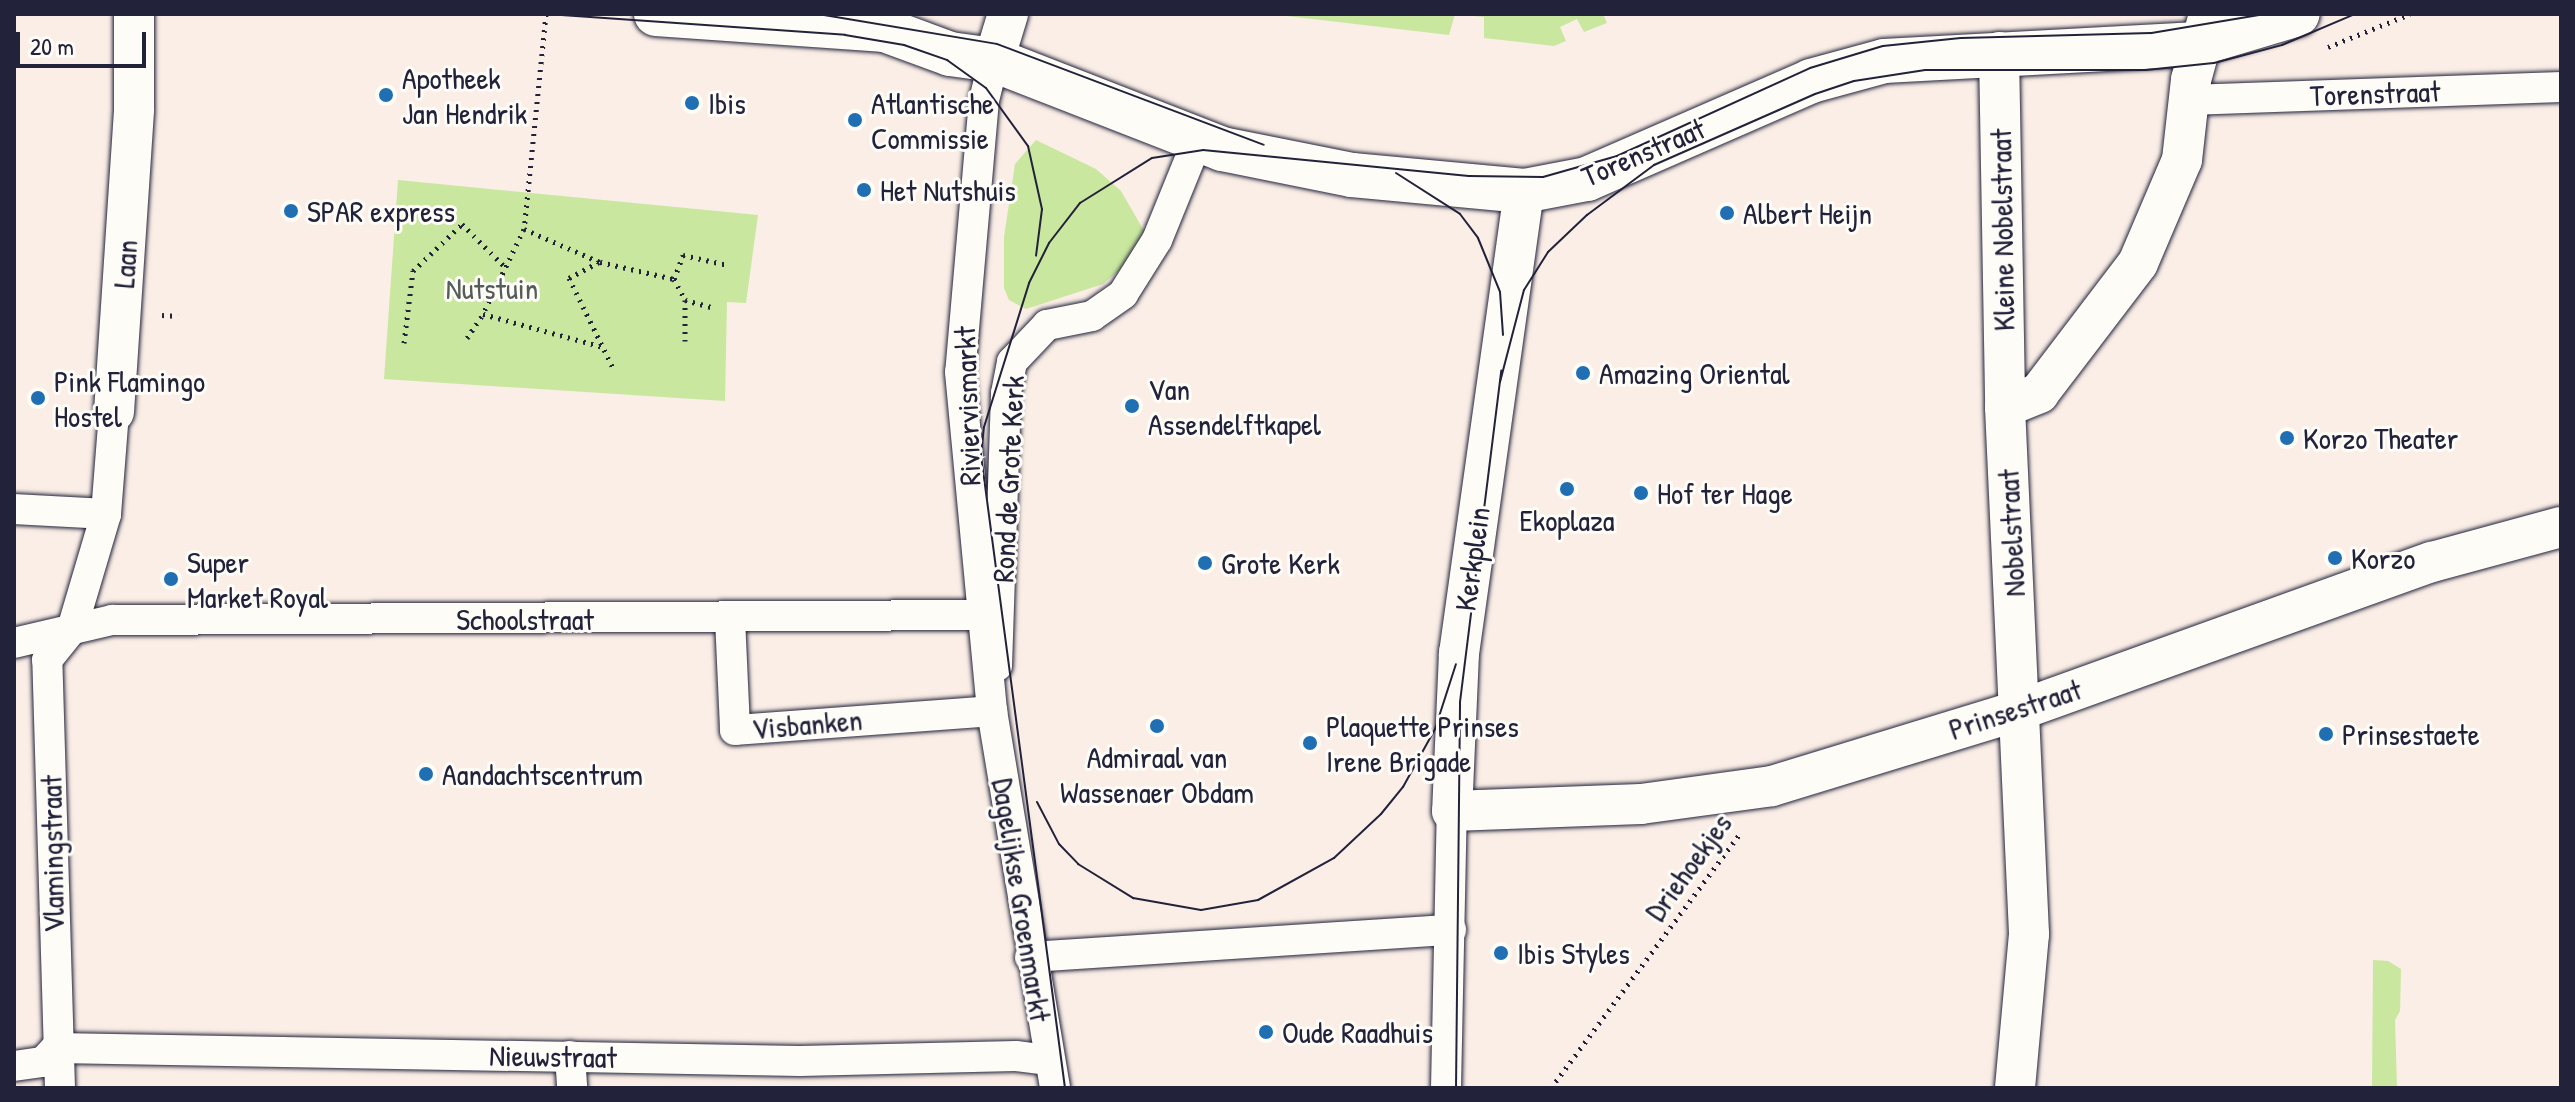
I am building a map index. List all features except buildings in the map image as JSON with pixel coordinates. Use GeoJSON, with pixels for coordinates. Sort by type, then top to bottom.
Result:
{"type":"FeatureCollection","features":[{"type":"Feature","properties":{"kind":"street","name":"Laan"},"geometry":{"type":"LineString","coordinates":[[72,629],[106,514],[134,109],[134,14]]}},
{"type":"Feature","properties":{"kind":"street","name":"Torenstraat"},"geometry":{"type":"LineString","coordinates":[[656,14],[885,30],[910,29],[967,42],[989,80],[1198,139],[1311,168],[1524,191],[1552,189],[1598,175],[1811,81],[1849,70],[1910,58],[1999,52],[2130,51],[2204,29],[2298,14]]}},
{"type":"Feature","properties":{"kind":"street"},"geometry":{"type":"LineString","coordinates":[[989,80],[1008,14]]}},
{"type":"Feature","properties":{"kind":"street"},"geometry":{"type":"LineString","coordinates":[[2005,407],[2039,393],[2138,263],[2173,185],[2204,29]]}},
{"type":"Feature","properties":{"kind":"street","name":"Kleine Nobelstraat"},"geometry":{"type":"LineString","coordinates":[[1999,52],[2005,407]]}},
{"type":"Feature","properties":{"kind":"street","name":"Riviervismarkt"},"geometry":{"type":"LineString","coordinates":[[989,80],[960,372],[979,615],[992,711]]}},
{"type":"Feature","properties":{"kind":"street","name":"Torenstraat"},"geometry":{"type":"LineString","coordinates":[[2188,113],[2561,87]]}},
{"type":"Feature","properties":{"kind":"street","name":"Rond de Grote Kerk"},"geometry":{"type":"LineString","coordinates":[[992,711],[1002,622],[1006,393],[1012,362],[1047,325],[1092,316],[1123,294],[1157,240],[1198,139]]}},
{"type":"Feature","properties":{"kind":"street","name":"Kerkplein"},"geometry":{"type":"LineString","coordinates":[[1446,1088],[1459,653],[1524,191]]}},
{"type":"Feature","properties":{"kind":"street","name":"Nobelstraat"},"geometry":{"type":"LineString","coordinates":[[2005,407],[2029,934],[2015,1088]]}},
{"type":"Feature","properties":{"kind":"street"},"geometry":{"type":"LineString","coordinates":[[14,509],[106,514]]}},
{"type":"Feature","properties":{"kind":"street","name":"Prinsestraat"},"geometry":{"type":"LineString","coordinates":[[1452,811],[1641,804],[1772,786],[2020,710],[2432,562],[2561,527]]}},
{"type":"Feature","properties":{"kind":"street","name":"Schoolstraat"},"geometry":{"type":"LineString","coordinates":[[14,643],[112,620],[979,615]]}},
{"type":"Feature","properties":{"kind":"street","name":"Visbanken"},"geometry":{"type":"LineString","coordinates":[[730,618],[735,730],[992,711]]}},
{"type":"Feature","properties":{"kind":"street","name":"Vlamingstraat"},"geometry":{"type":"LineString","coordinates":[[60,1088],[56,1048],[47,660],[72,629]]}},
{"type":"Feature","properties":{"kind":"street","name":"Dagelijkse Groenmarkt"},"geometry":{"type":"LineString","coordinates":[[992,711],[1030,957],[1052,1074]]}},
{"type":"Feature","properties":{"kind":"street"},"geometry":{"type":"LineString","coordinates":[[1030,957],[1451,930]]}},
{"type":"Feature","properties":{"kind":"street"},"geometry":{"type":"LineString","coordinates":[[14,1066],[43,1062],[56,1048]]}},
{"type":"Feature","properties":{"kind":"street","name":"Nieuwstraat"},"geometry":{"type":"LineString","coordinates":[[56,1048],[800,1061],[1016,1056],[1052,1074]]}},
{"type":"Feature","properties":{"kind":"street"},"geometry":{"type":"LineString","coordinates":[[570,1056],[572,1088]]}},
{"type":"Feature","properties":{"kind":"path"},"geometry":{"type":"LineString","coordinates":[[467,338],[483,314],[524,229],[546,14]]}},
{"type":"Feature","properties":{"kind":"path"},"geometry":{"type":"LineString","coordinates":[[404,343],[413,271],[462,224],[506,268]]}},
{"type":"Feature","properties":{"kind":"path"},"geometry":{"type":"LineString","coordinates":[[524,229],[600,262],[674,279]]}},
{"type":"Feature","properties":{"kind":"path"},"geometry":{"type":"LineString","coordinates":[[685,341],[685,300],[674,279],[683,255],[728,265]]}},
{"type":"Feature","properties":{"kind":"path"},"geometry":{"type":"LineString","coordinates":[[600,262],[569,278],[613,368]]}},
{"type":"Feature","properties":{"kind":"path"},"geometry":{"type":"LineString","coordinates":[[685,300],[714,308]]}},
{"type":"Feature","properties":{"kind":"path"},"geometry":{"type":"LineString","coordinates":[[483,314],[603,347]]}},
{"type":"Feature","properties":{"kind":"path","name":"Driehoekjes"},"geometry":{"type":"LineString","coordinates":[[1551,1088],[1772,786]]}},
{"type":"Feature","properties":{"kind":"green space"},"geometry":{"type":"Polygon","coordinates":[[[1269,14],[1455,14],[1449,35],[1269,14]]]}},
{"type":"Feature","properties":{"kind":"green space"},"geometry":{"type":"Polygon","coordinates":[[[1456,14],[1603,14],[1607,23],[1584,32],[1577,19],[1560,27],[1566,41],[1554,46],[1484,38],[1484,17],[1456,14]]]}},
{"type":"Feature","properties":{"kind":"green space"},"geometry":{"type":"Polygon","coordinates":[[[1036,140],[1096,169],[1121,191],[1147,236],[1136,256],[1103,284],[1026,309],[1009,300],[1004,288],[1004,237],[1015,164],[1036,140]]]}},
{"type":"Feature","properties":{"kind":"green space","name":"Nutstuin"},"geometry":{"type":"Polygon","coordinates":[[[398,180],[758,215],[746,303],[727,302],[725,401],[384,379],[398,180]]]}},
{"type":"Feature","properties":{"kind":"green space"},"geometry":{"type":"Polygon","coordinates":[[[2373,960],[2388,961],[2401,969],[2400,1011],[2395,1020],[2397,1088],[2372,1088],[2373,960]]]}},
{"type":"Feature","properties":{"kind":"tram line"},"geometry":{"type":"LineString","coordinates":[[547,14],[845,35],[904,45],[947,60],[986,88],[1028,146],[1042,209],[1036,256]]}},
{"type":"Feature","properties":{"kind":"tram line"},"geometry":{"type":"LineString","coordinates":[[818,14],[997,44],[1264,145]]}},
{"type":"Feature","properties":{"kind":"tram line"},"geometry":{"type":"LineString","coordinates":[[1065,1088],[981,455],[984,427],[1029,283],[1049,243],[1080,203],[1152,158],[1203,150],[1469,176],[1543,177],[1617,156],[1810,68],[1883,46],[1961,38],[2151,33],[2265,14]]}},
{"type":"Feature","properties":{"kind":"tram line"},"geometry":{"type":"LineString","coordinates":[[1500,382],[1524,290],[1548,252],[1587,215],[1654,165],[1815,94],[1854,81],[1925,70],[2146,70],[2214,63],[2282,45],[2355,14]]}},
{"type":"Feature","properties":{"kind":"tram line"},"geometry":{"type":"LineString","coordinates":[[1396,173],[1460,214],[1478,238],[1500,292],[1503,335]]}},
{"type":"Feature","properties":{"kind":"tram line"},"geometry":{"type":"LineString","coordinates":[[1456,1088],[1460,702],[1501,371]]}},
{"type":"Feature","properties":{"kind":"tram line"},"geometry":{"type":"LineString","coordinates":[[1037,802],[1059,844],[1078,864],[1133,898],[1201,910],[1258,900],[1334,858],[1381,814],[1403,787],[1435,729],[1456,664]]}},
{"type":"Feature","properties":{"kind":"place","name":"Apotheek Jan Hendrik"},"geometry":{"type":"Point","coordinates":[386,95]}},
{"type":"Feature","properties":{"kind":"place","name":"Ibis"},"geometry":{"type":"Point","coordinates":[692,103]}},
{"type":"Feature","properties":{"kind":"place","name":"Atlantische Commissie"},"geometry":{"type":"Point","coordinates":[855,120]}},
{"type":"Feature","properties":{"kind":"place","name":"Het Nutshuis"},"geometry":{"type":"Point","coordinates":[864,190]}},
{"type":"Feature","properties":{"kind":"place","name":"SPAR express"},"geometry":{"type":"Point","coordinates":[291,211]}},
{"type":"Feature","properties":{"kind":"place","name":"Albert Heijn"},"geometry":{"type":"Point","coordinates":[1727,213]}},
{"type":"Feature","properties":{"kind":"place","name":"Amazing Oriental"},"geometry":{"type":"Point","coordinates":[1583,373]}},
{"type":"Feature","properties":{"kind":"place","name":"Pink Flamingo Hostel"},"geometry":{"type":"Point","coordinates":[38,398]}},
{"type":"Feature","properties":{"kind":"place","name":"Van Assendelftkapel"},"geometry":{"type":"Point","coordinates":[1132,406]}},
{"type":"Feature","properties":{"kind":"place","name":"Korzo Theater"},"geometry":{"type":"Point","coordinates":[2287,438]}},
{"type":"Feature","properties":{"kind":"place","name":"Ekoplaza"},"geometry":{"type":"Point","coordinates":[1567,489]}},
{"type":"Feature","properties":{"kind":"place","name":"Hof ter Hage"},"geometry":{"type":"Point","coordinates":[1641,493]}},
{"type":"Feature","properties":{"kind":"place","name":"Korzo"},"geometry":{"type":"Point","coordinates":[2335,558]}},
{"type":"Feature","properties":{"kind":"place","name":"Grote Kerk"},"geometry":{"type":"Point","coordinates":[1205,563]}},
{"type":"Feature","properties":{"kind":"place","name":"Super Market Royal"},"geometry":{"type":"Point","coordinates":[171,579]}},
{"type":"Feature","properties":{"kind":"place","name":"Admiraal van Wassenaer Obdam"},"geometry":{"type":"Point","coordinates":[1157,726]}},
{"type":"Feature","properties":{"kind":"place","name":"Prinsestaete"},"geometry":{"type":"Point","coordinates":[2326,734]}},
{"type":"Feature","properties":{"kind":"place","name":"Plaquette Prinses Irene Brigade"},"geometry":{"type":"Point","coordinates":[1310,743]}},
{"type":"Feature","properties":{"kind":"place","name":"Aandachtscentrum"},"geometry":{"type":"Point","coordinates":[426,774]}},
{"type":"Feature","properties":{"kind":"place","name":"Ibis Styles"},"geometry":{"type":"Point","coordinates":[1501,953]}},
{"type":"Feature","properties":{"kind":"place","name":"Oude Raadhuis"},"geometry":{"type":"Point","coordinates":[1266,1032]}}]}
